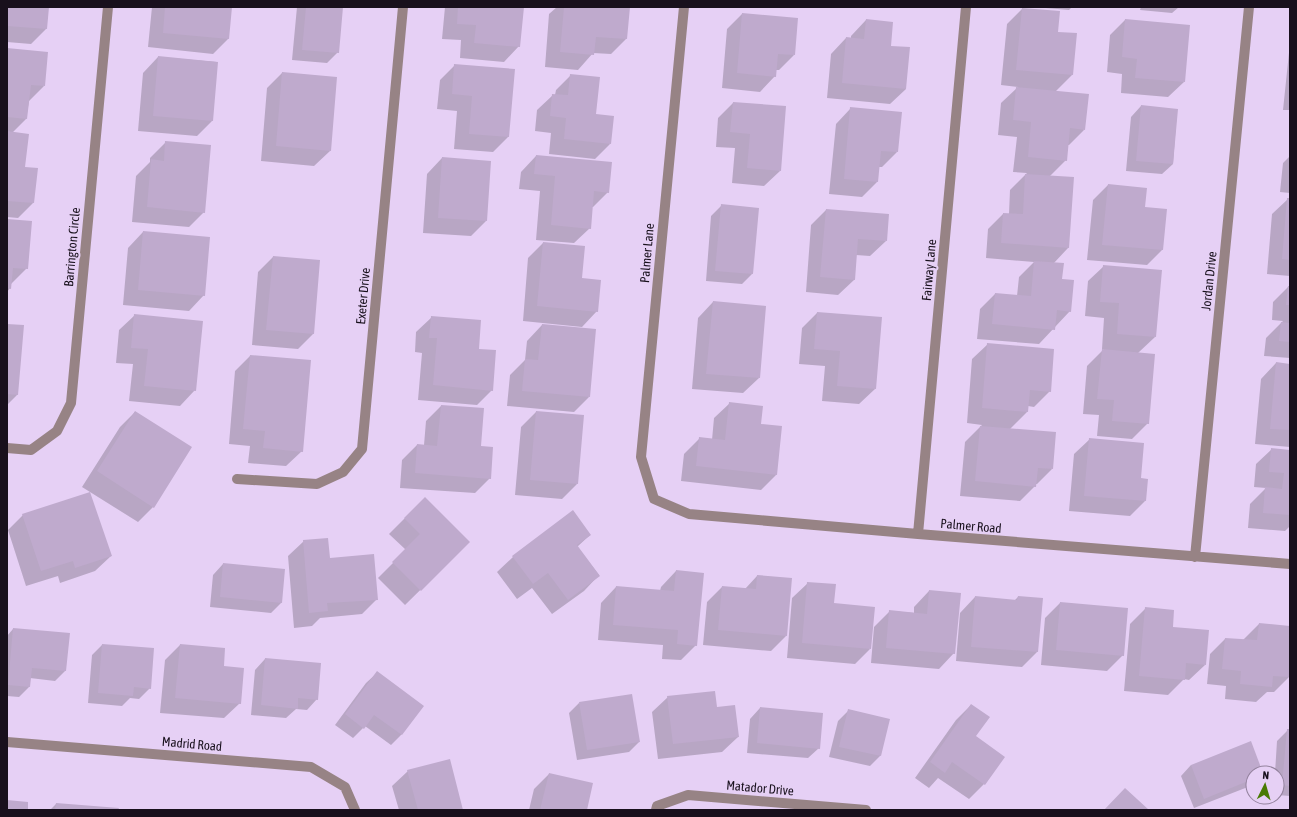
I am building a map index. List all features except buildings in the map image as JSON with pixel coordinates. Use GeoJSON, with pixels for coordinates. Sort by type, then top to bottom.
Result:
{"type":"FeatureCollection","features":[{"type":"Feature","properties":{"kind":"street","name":"Barrington Circle"},"geometry":{"type":"LineString","coordinates":[[7,448],[31,450],[57,431],[71,403],[108,7]]}},
{"type":"Feature","properties":{"kind":"street","name":"Exeter Drive"},"geometry":{"type":"LineString","coordinates":[[237,479],[317,484],[343,472],[362,449],[403,7]]}},
{"type":"Feature","properties":{"kind":"street","name":"Palmer Lane"},"geometry":{"type":"LineString","coordinates":[[654,499],[641,457],[684,7]]}},
{"type":"Feature","properties":{"kind":"street","name":"Fairway Lane"},"geometry":{"type":"LineString","coordinates":[[918,534],[966,7]]}},
{"type":"Feature","properties":{"kind":"street","name":"Jordan Drive"},"geometry":{"type":"LineString","coordinates":[[1195,557],[1249,7]]}},
{"type":"Feature","properties":{"kind":"street","name":"Palmer Road"},"geometry":{"type":"LineString","coordinates":[[654,499],[689,514],[1290,564]]}},
{"type":"Feature","properties":{"kind":"street","name":"Madrid Road"},"geometry":{"type":"LineString","coordinates":[[7,742],[311,767],[345,786],[355,810]]}},
{"type":"Feature","properties":{"kind":"street","name":"Matador Drive"},"geometry":{"type":"LineString","coordinates":[[656,810],[657,806],[688,795],[866,810]]}}]}
